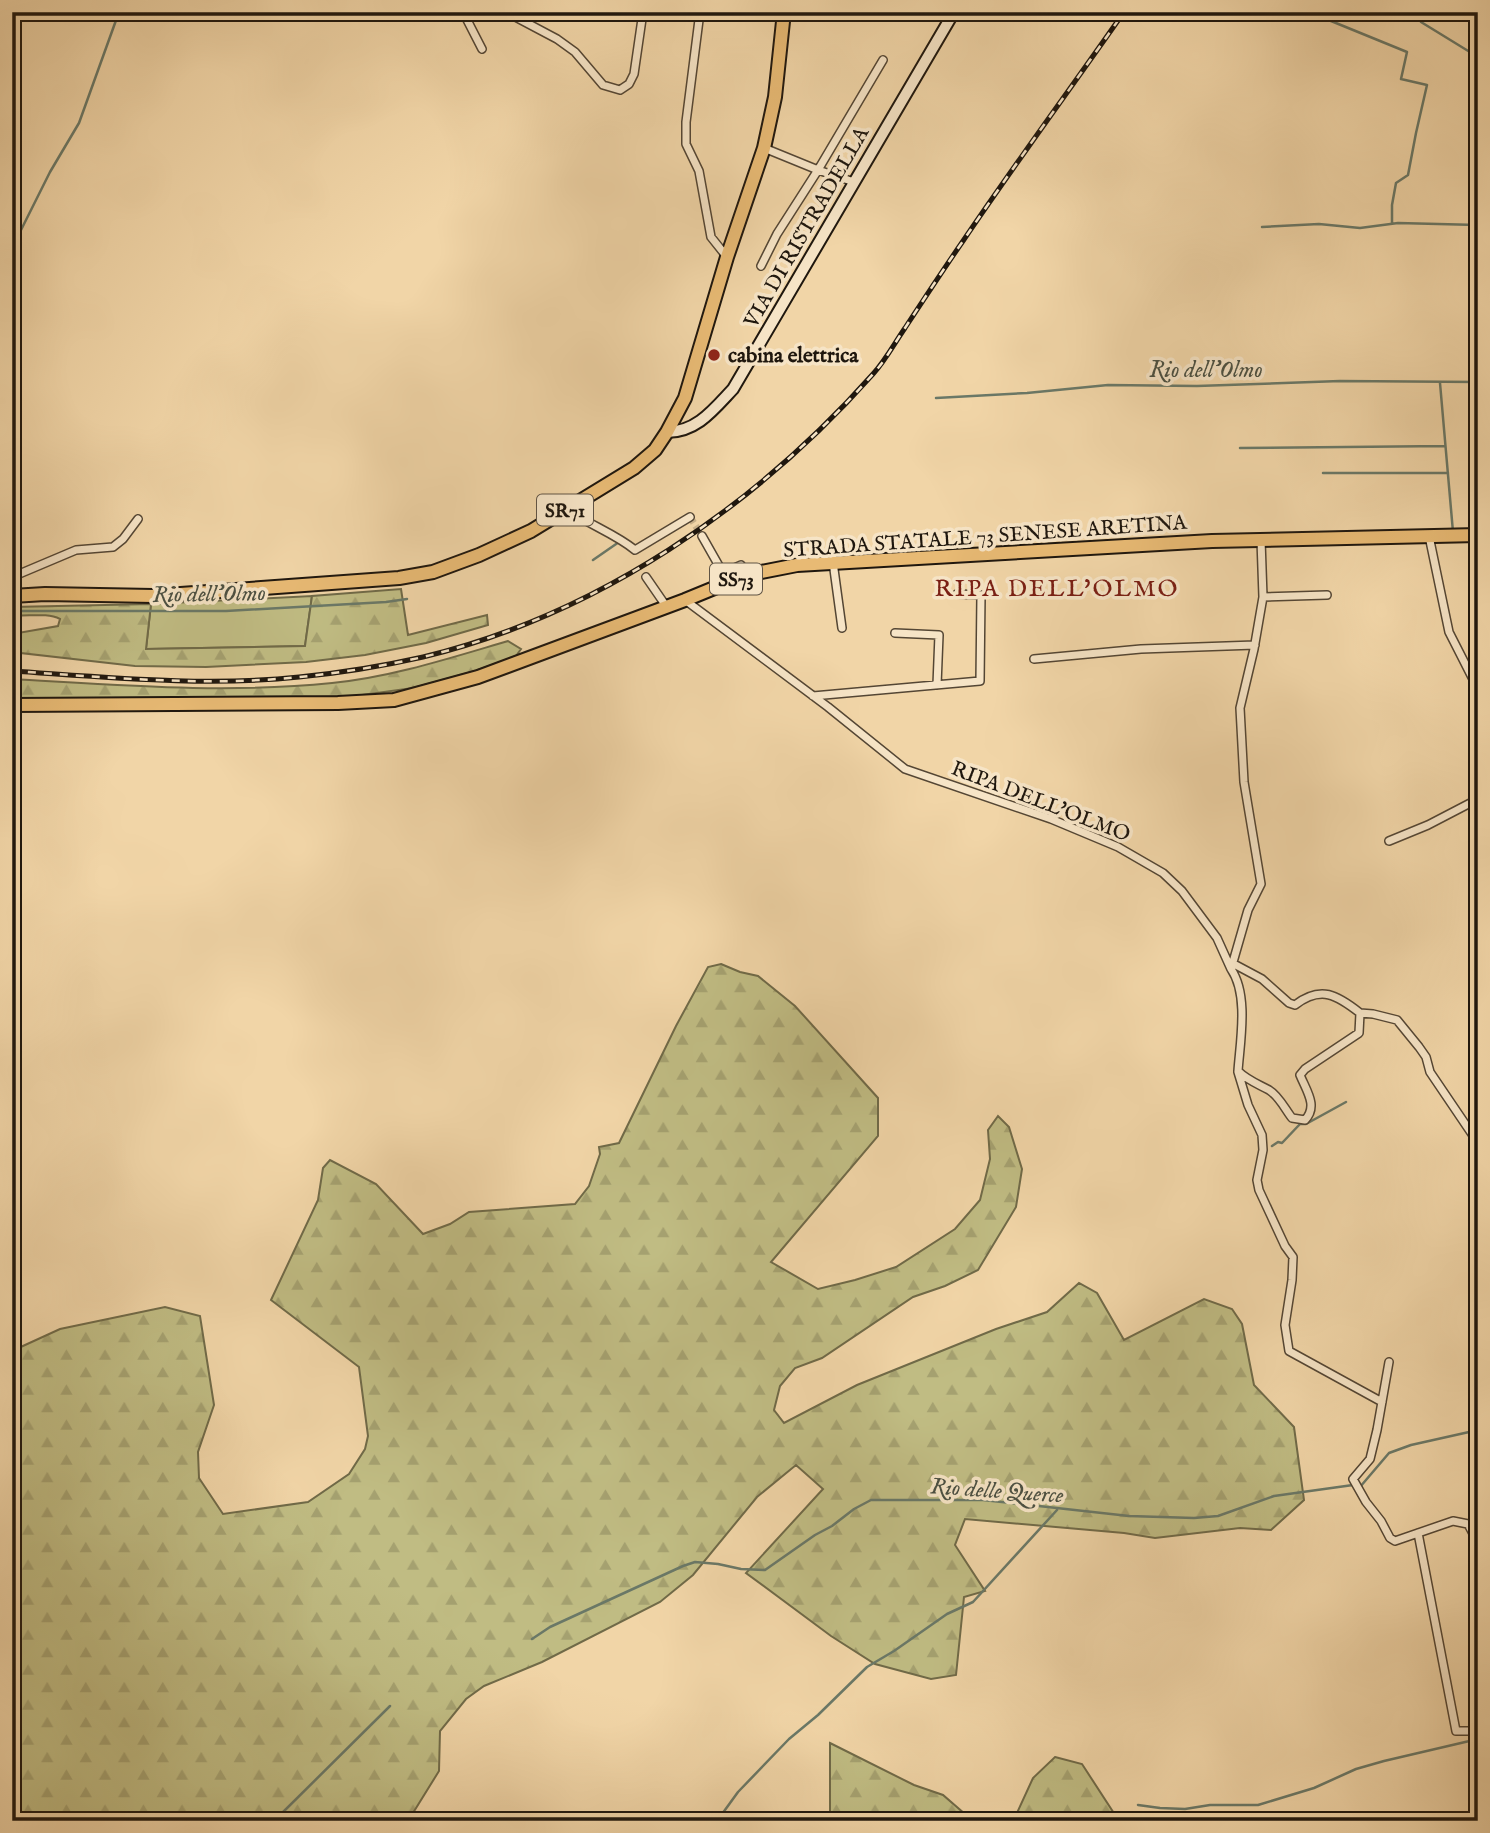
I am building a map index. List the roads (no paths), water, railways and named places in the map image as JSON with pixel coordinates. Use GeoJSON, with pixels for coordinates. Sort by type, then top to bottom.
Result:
{"type":"FeatureCollection","features":[{"type":"Feature","properties":{"kind":"main road","name":"SR71"},"geometry":{"type":"LineString","coordinates":[[12,596],[153,596],[399,578],[433,572],[531,531],[634,468],[655,450],[685,398],[727,257],[764,148],[775,97],[784,12]]}},
{"type":"Feature","properties":{"kind":"main road","name":"STRADA STATALE 73 SENESE ARETINA"},"geometry":{"type":"LineString","coordinates":[[12,705],[338,703],[394,700],[478,677],[746,575],[797,565],[1198,541],[1478,535]]}},
{"type":"Feature","properties":{"kind":"street"},"geometry":{"type":"LineString","coordinates":[[463,12],[482,49]]}},
{"type":"Feature","properties":{"kind":"street"},"geometry":{"type":"LineString","coordinates":[[506,12],[557,38],[575,52],[603,85],[620,90],[629,84],[634,74],[643,12]]}},
{"type":"Feature","properties":{"kind":"street"},"geometry":{"type":"LineString","coordinates":[[700,12],[686,122],[686,144],[699,171],[711,237],[727,257]]}},
{"type":"Feature","properties":{"kind":"street","name":"VIA DI RISTRADELLA"},"geometry":{"type":"LineString","coordinates":[[667,432],[678,432],[705,419],[733,389],[954,12]]}},
{"type":"Feature","properties":{"kind":"street"},"geometry":{"type":"LineString","coordinates":[[761,266],[777,234],[883,60]]}},
{"type":"Feature","properties":{"kind":"street"},"geometry":{"type":"LineString","coordinates":[[764,148],[854,181]]}},
{"type":"Feature","properties":{"kind":"street"},"geometry":{"type":"LineString","coordinates":[[566,509],[623,540],[635,550],[690,517]]}},
{"type":"Feature","properties":{"kind":"street"},"geometry":{"type":"LineString","coordinates":[[12,577],[76,550],[113,547],[123,539],[138,519]]}},
{"type":"Feature","properties":{"kind":"street"},"geometry":{"type":"LineString","coordinates":[[702,536],[723,573],[741,565],[746,575]]}},
{"type":"Feature","properties":{"kind":"street"},"geometry":{"type":"LineString","coordinates":[[1429,536],[1449,632],[1478,689]]}},
{"type":"Feature","properties":{"kind":"street"},"geometry":{"type":"LineString","coordinates":[[1261,540],[1263,597],[1240,708],[1244,782],[1261,884],[1248,911],[1232,966],[1262,979],[1295,1006],[1314,994],[1330,993],[1360,1013],[1397,1020],[1426,1057],[1430,1072],[1478,1147]]}},
{"type":"Feature","properties":{"kind":"street"},"geometry":{"type":"LineString","coordinates":[[833,562],[842,628]]}},
{"type":"Feature","properties":{"kind":"street"},"geometry":{"type":"LineString","coordinates":[[646,577],[666,606]]}},
{"type":"Feature","properties":{"kind":"street"},"geometry":{"type":"LineString","coordinates":[[813,696],[980,681],[981,595],[957,594]]}},
{"type":"Feature","properties":{"kind":"street"},"geometry":{"type":"LineString","coordinates":[[1263,597],[1326,595]]}},
{"type":"Feature","properties":{"kind":"street","name":"RIPA DELL'OLMO"},"geometry":{"type":"LineString","coordinates":[[685,600],[880,747],[905,769],[1051,819],[1118,847],[1163,873],[1182,891],[1217,938],[1232,966],[1241,999],[1238,1072]]}},
{"type":"Feature","properties":{"kind":"street"},"geometry":{"type":"LineString","coordinates":[[895,633],[939,635],[937,685]]}},
{"type":"Feature","properties":{"kind":"street"},"geometry":{"type":"LineString","coordinates":[[1034,659],[1141,649],[1255,645]]}},
{"type":"Feature","properties":{"kind":"street"},"geometry":{"type":"LineString","coordinates":[[1389,841],[1428,825],[1478,799]]}},
{"type":"Feature","properties":{"kind":"street"},"geometry":{"type":"LineString","coordinates":[[1238,1072],[1271,1091],[1292,1118],[1304,1121],[1311,1114],[1312,1105],[1300,1076],[1304,1069],[1359,1033],[1360,1013]]}},
{"type":"Feature","properties":{"kind":"street"},"geometry":{"type":"LineString","coordinates":[[1238,1072],[1248,1105],[1262,1135],[1263,1150],[1257,1180],[1259,1190],[1285,1246],[1293,1257],[1284,1325],[1289,1351],[1382,1402]]}},
{"type":"Feature","properties":{"kind":"street"},"geometry":{"type":"LineString","coordinates":[[1389,1362],[1370,1459],[1353,1479],[1390,1538],[1395,1541],[1453,1521],[1468,1524],[1478,1543]]}},
{"type":"Feature","properties":{"kind":"street"},"geometry":{"type":"LineString","coordinates":[[1418,1533],[1456,1731],[1478,1731]]}},
{"type":"Feature","properties":{"kind":"waterway","name":"Rio dell'Olmo"},"geometry":{"type":"LineString","coordinates":[[12,248],[50,172],[79,123],[119,12]]}},
{"type":"Feature","properties":{"kind":"waterway"},"geometry":{"type":"LineString","coordinates":[[1309,12],[1407,52],[1401,79],[1427,85],[1408,175],[1396,183],[1392,223]]}},
{"type":"Feature","properties":{"kind":"waterway"},"geometry":{"type":"LineString","coordinates":[[1432,12],[1421,22],[1478,57]]}},
{"type":"Feature","properties":{"kind":"waterway"},"geometry":{"type":"LineString","coordinates":[[1262,227],[1319,224],[1360,228],[1398,223],[1478,225]]}},
{"type":"Feature","properties":{"kind":"waterway","name":"Rio dell'Olmo"},"geometry":{"type":"LineString","coordinates":[[936,398],[1108,385],[1197,386],[1340,381],[1478,382]]}},
{"type":"Feature","properties":{"kind":"waterway"},"geometry":{"type":"LineString","coordinates":[[1440,383],[1453,532]]}},
{"type":"Feature","properties":{"kind":"waterway"},"geometry":{"type":"LineString","coordinates":[[1240,448],[1445,446]]}},
{"type":"Feature","properties":{"kind":"waterway"},"geometry":{"type":"LineString","coordinates":[[1323,473],[1448,473]]}},
{"type":"Feature","properties":{"kind":"waterway","name":"Rio dell'Olmo"},"geometry":{"type":"LineString","coordinates":[[593,560],[619,542]]}},
{"type":"Feature","properties":{"kind":"waterway","name":"Rio dell'Olmo"},"geometry":{"type":"LineString","coordinates":[[12,611],[226,611],[407,599]]}},
{"type":"Feature","properties":{"kind":"waterway"},"geometry":{"type":"LineString","coordinates":[[1272,1146],[1278,1142],[1282,1143],[1300,1124],[1306,1124],[1346,1102]]}},
{"type":"Feature","properties":{"kind":"waterway","name":"Rio delle Querce"},"geometry":{"type":"LineString","coordinates":[[1360,1487],[1389,1453],[1411,1445],[1478,1430]]}},
{"type":"Feature","properties":{"kind":"waterway","name":"Rio delle Querce"},"geometry":{"type":"LineString","coordinates":[[532,1639],[550,1627],[695,1562],[765,1570],[871,1500],[983,1500],[1129,1516],[1194,1518],[1218,1516],[1274,1496],[1353,1485]]}},
{"type":"Feature","properties":{"kind":"waterway"},"geometry":{"type":"LineString","coordinates":[[717,1821],[738,1792],[789,1739],[867,1667],[947,1614],[973,1602],[1057,1510]]}},
{"type":"Feature","properties":{"kind":"waterway"},"geometry":{"type":"LineString","coordinates":[[274,1821],[390,1706]]}},
{"type":"Feature","properties":{"kind":"waterway"},"geometry":{"type":"LineString","coordinates":[[1138,1805],[1185,1809],[1210,1805],[1258,1805],[1314,1788],[1356,1769],[1478,1739]]}},
{"type":"Feature","properties":{"kind":"tunnel"},"geometry":{"type":"LineString","coordinates":[[690,517],[702,536]]}},
{"type":"Feature","properties":{"kind":"railway"},"geometry":{"type":"LineString","coordinates":[[12,671],[156,680],[228,681],[299,677],[377,666],[423,657],[487,638],[550,614],[611,584],[669,550],[725,511],[777,468],[827,423],[877,369],[983,212],[1124,12]]}},
{"type":"Feature","properties":{"kind":"place","name":"cabina elettrica"},"geometry":{"type":"Point","coordinates":[714,355]}},
{"type":"Feature","properties":{"kind":"district","name":"RIPA DELL'OLMO"},"geometry":{"type":"Point","coordinates":[1057,588]}}]}
